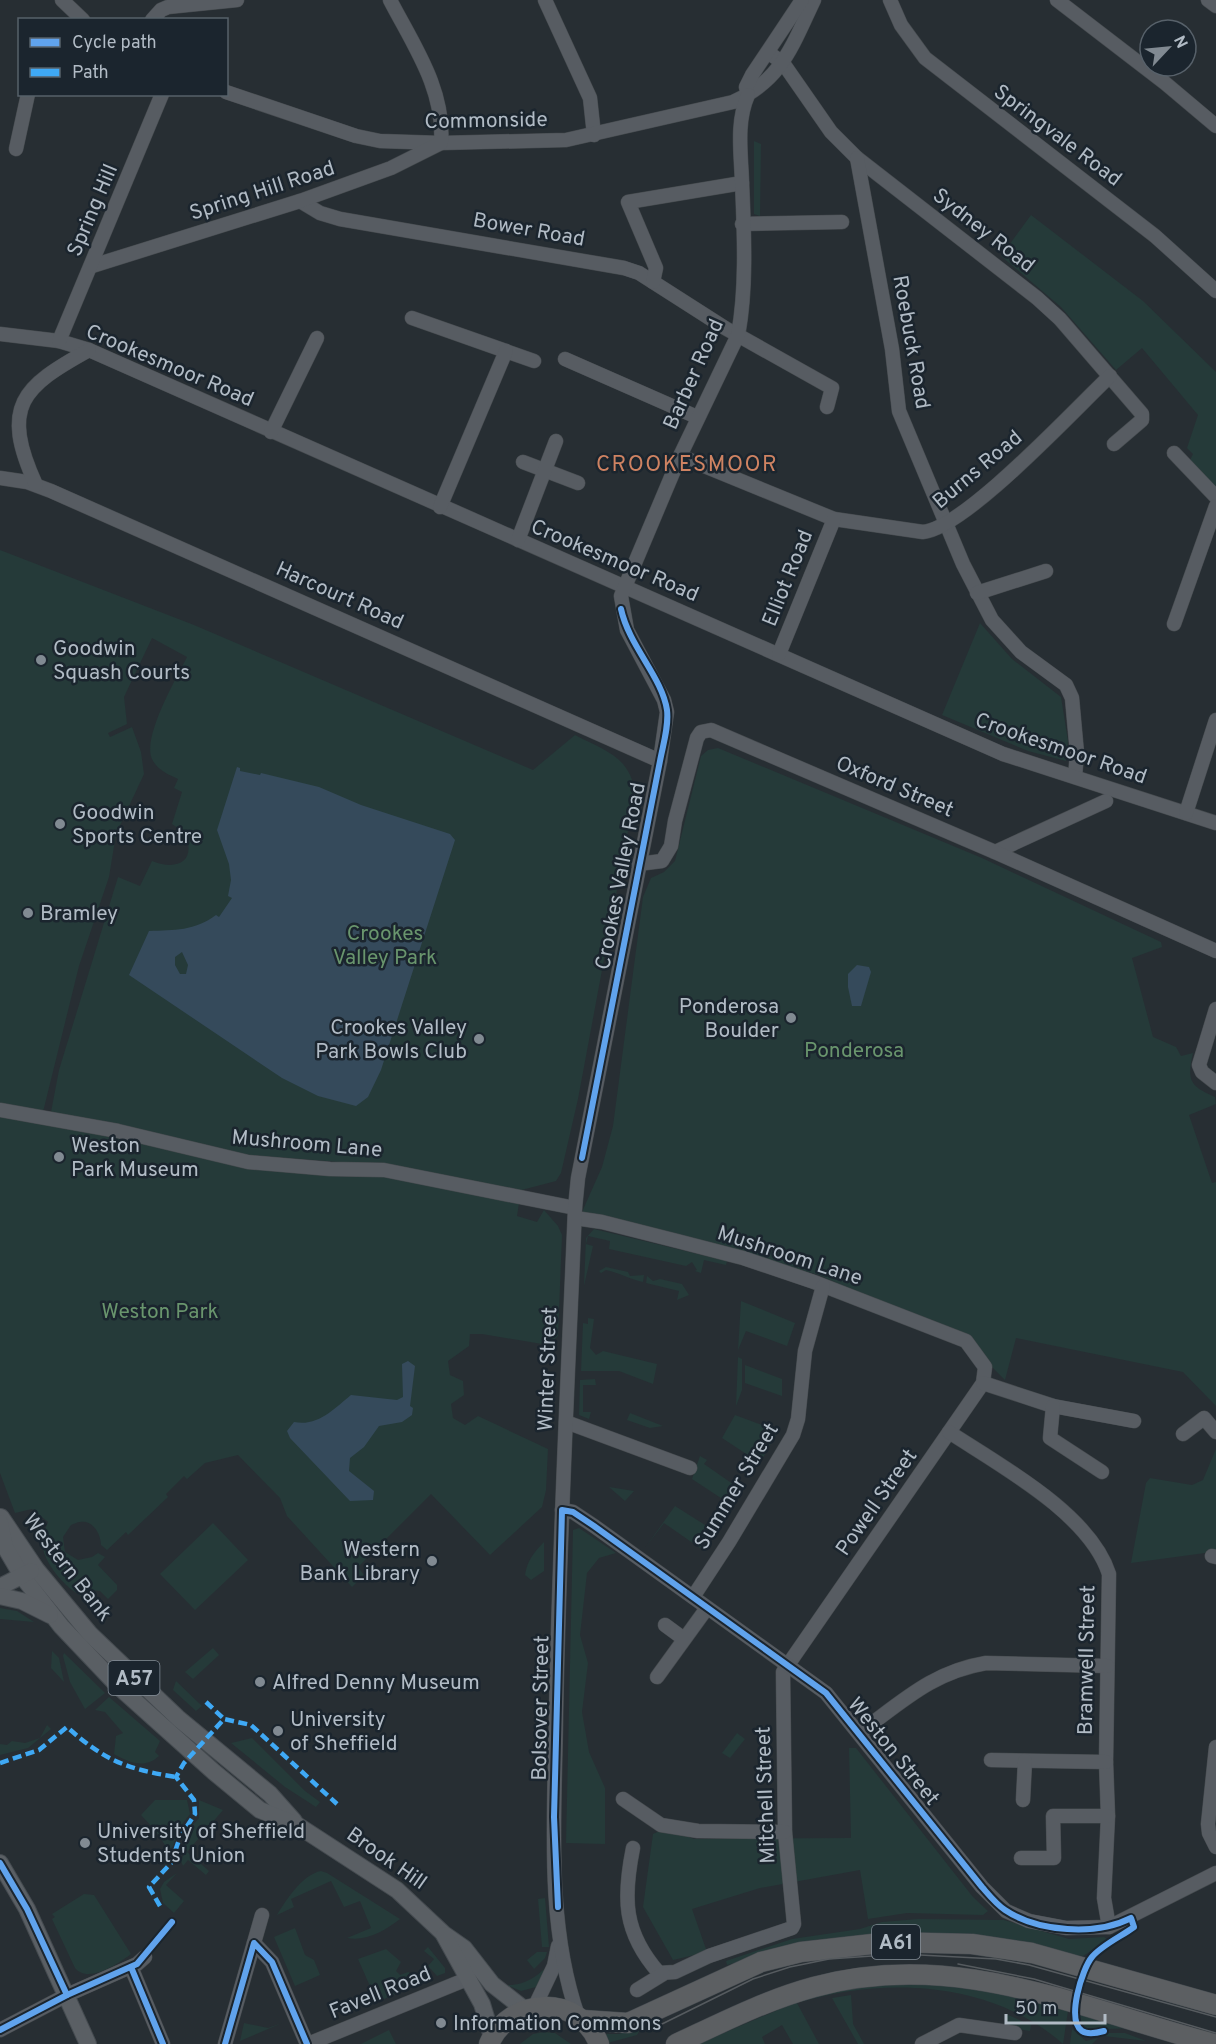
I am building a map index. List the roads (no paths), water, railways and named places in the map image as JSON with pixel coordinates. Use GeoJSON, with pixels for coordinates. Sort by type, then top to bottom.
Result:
{"type":"FeatureCollection","features":[{"type":"Feature","properties":{"kind":"highway","name":"A61"},"geometry":{"type":"LineString","coordinates":[[580,2018],[609,2024],[628,2023],[761,1962],[801,1952],[890,1942],[972,1944],[1032,1953],[1216,2005]]}},
{"type":"Feature","properties":{"kind":"highway","name":"A61"},"geometry":{"type":"LineString","coordinates":[[676,2044],[764,2004],[817,1986],[887,1974],[945,1974],[1004,1984],[1214,2044]]}},
{"type":"Feature","properties":{"kind":"highway"},"geometry":{"type":"LineString","coordinates":[[491,2041],[502,2023],[530,2008],[558,2007],[580,2018],[599,2044]]}},
{"type":"Feature","properties":{"kind":"main road","name":"Western Bank"},"geometry":{"type":"LineString","coordinates":[[0,1516],[53,1617],[118,1686],[173,1725]]}},
{"type":"Feature","properties":{"kind":"main road","name":"Western Bank"},"geometry":{"type":"LineString","coordinates":[[0,1523],[5,1547],[90,1634],[173,1725]]}},
{"type":"Feature","properties":{"kind":"main road"},"geometry":{"type":"LineString","coordinates":[[0,1587],[29,1572]]}},
{"type":"Feature","properties":{"kind":"main road"},"geometry":{"type":"LineString","coordinates":[[0,1596],[22,1601],[53,1617]]}},
{"type":"Feature","properties":{"kind":"main road","name":"Brook Hill"},"geometry":{"type":"LineString","coordinates":[[173,1725],[226,1759],[270,1794],[297,1825]]}},
{"type":"Feature","properties":{"kind":"main road","name":"Brook Hill"},"geometry":{"type":"LineString","coordinates":[[173,1725],[214,1773],[260,1809],[297,1825],[380,1877],[421,1910],[444,1934],[464,1948],[503,1995],[530,2008]]}},
{"type":"Feature","properties":{"kind":"main road"},"geometry":{"type":"LineString","coordinates":[[0,1863],[27,1909],[88,2044]]}},
{"type":"Feature","properties":{"kind":"main road","name":"Brook Hill"},"geometry":{"type":"LineString","coordinates":[[444,1934],[487,2016],[491,2041]]}},
{"type":"Feature","properties":{"kind":"street"},"geometry":{"type":"LineString","coordinates":[[154,18],[161,10],[173,3],[237,0]]}},
{"type":"Feature","properties":{"kind":"street"},"geometry":{"type":"LineString","coordinates":[[390,0],[431,79],[438,99],[442,125],[441,143]]}},
{"type":"Feature","properties":{"kind":"street"},"geometry":{"type":"LineString","coordinates":[[545,0],[590,98],[594,135]]}},
{"type":"Feature","properties":{"kind":"street"},"geometry":{"type":"LineString","coordinates":[[748,95],[747,87],[752,75],[802,0]]}},
{"type":"Feature","properties":{"kind":"street","name":"Commonside"},"geometry":{"type":"LineString","coordinates":[[228,93],[356,136],[380,141],[441,143],[566,140],[733,102],[748,95],[762,87],[783,63],[814,0]]}},
{"type":"Feature","properties":{"kind":"street","name":"Springvale Road"},"geometry":{"type":"LineString","coordinates":[[890,0],[901,25],[925,58],[1155,236],[1216,291]]}},
{"type":"Feature","properties":{"kind":"street"},"geometry":{"type":"LineString","coordinates":[[1057,0],[1165,82],[1216,126]]}},
{"type":"Feature","properties":{"kind":"street"},"geometry":{"type":"LineString","coordinates":[[1208,0],[1216,6]]}},
{"type":"Feature","properties":{"kind":"street"},"geometry":{"type":"LineString","coordinates":[[66,4],[81,18]]}},
{"type":"Feature","properties":{"kind":"street","name":"Sydney Road"},"geometry":{"type":"LineString","coordinates":[[769,52],[783,63],[831,132],[856,158],[1037,298],[1110,376],[1143,417],[1114,444]]}},
{"type":"Feature","properties":{"kind":"street","name":"Barber Road"},"geometry":{"type":"LineString","coordinates":[[623,586],[697,417],[738,335],[741,318],[741,119],[748,95]]}},
{"type":"Feature","properties":{"kind":"street"},"geometry":{"type":"LineString","coordinates":[[16,149],[28,96]]}},
{"type":"Feature","properties":{"kind":"street","name":"Spring Hill"},"geometry":{"type":"LineString","coordinates":[[59,341],[161,96]]}},
{"type":"Feature","properties":{"kind":"street","name":"Spring Hill Road"},"geometry":{"type":"LineString","coordinates":[[92,266],[300,201],[391,168],[441,143]]}},
{"type":"Feature","properties":{"kind":"street","name":"Roebuck Road"},"geometry":{"type":"LineString","coordinates":[[856,158],[892,349],[899,411],[946,525],[992,620],[1006,637],[1066,685],[1072,699],[1076,721],[1075,777]]}},
{"type":"Feature","properties":{"kind":"street"},"geometry":{"type":"LineString","coordinates":[[653,282],[656,268],[628,202],[742,183]]}},
{"type":"Feature","properties":{"kind":"street","name":"Bower Road"},"geometry":{"type":"LineString","coordinates":[[300,201],[320,213],[340,219],[624,268],[653,282],[738,335],[832,388],[827,407]]}},
{"type":"Feature","properties":{"kind":"street"},"geometry":{"type":"LineString","coordinates":[[742,224],[842,222]]}},
{"type":"Feature","properties":{"kind":"street"},"geometry":{"type":"LineString","coordinates":[[412,318],[534,361]]}},
{"type":"Feature","properties":{"kind":"street","name":"Crookesmoor Road"},"geometry":{"type":"LineString","coordinates":[[0,334],[59,341],[89,350],[1003,754],[1216,823]]}},
{"type":"Feature","properties":{"kind":"street"},"geometry":{"type":"LineString","coordinates":[[271,432],[317,338]]}},
{"type":"Feature","properties":{"kind":"street"},"geometry":{"type":"LineString","coordinates":[[36,485],[18,445],[16,420],[20,404],[33,385],[44,376],[89,350]]}},
{"type":"Feature","properties":{"kind":"street"},"geometry":{"type":"LineString","coordinates":[[440,507],[506,351]]}},
{"type":"Feature","properties":{"kind":"street"},"geometry":{"type":"LineString","coordinates":[[565,359],[697,417]]}},
{"type":"Feature","properties":{"kind":"street","name":"Burns Road"},"geometry":{"type":"LineString","coordinates":[[680,456],[834,519],[923,532],[934,531],[946,525],[996,486],[1110,376]]}},
{"type":"Feature","properties":{"kind":"street"},"geometry":{"type":"LineString","coordinates":[[518,540],[556,441]]}},
{"type":"Feature","properties":{"kind":"street"},"geometry":{"type":"LineString","coordinates":[[1174,453],[1216,497]]}},
{"type":"Feature","properties":{"kind":"street"},"geometry":{"type":"LineString","coordinates":[[523,462],[578,483]]}},
{"type":"Feature","properties":{"kind":"street","name":"Harcourt Road"},"geometry":{"type":"LineString","coordinates":[[0,478],[36,485],[660,761]]}},
{"type":"Feature","properties":{"kind":"street"},"geometry":{"type":"LineString","coordinates":[[1174,624],[1216,507]]}},
{"type":"Feature","properties":{"kind":"street","name":"Elliot Road"},"geometry":{"type":"LineString","coordinates":[[779,654],[834,519]]}},
{"type":"Feature","properties":{"kind":"street"},"geometry":{"type":"LineString","coordinates":[[977,593],[1046,571]]}},
{"type":"Feature","properties":{"kind":"street","name":"Crookes Valley Road"},"geometry":{"type":"LineString","coordinates":[[574,1219],[581,1162],[660,761],[667,712],[664,700],[624,624],[621,609],[623,586]]}},
{"type":"Feature","properties":{"kind":"street"},"geometry":{"type":"LineString","coordinates":[[1186,813],[1216,720]]}},
{"type":"Feature","properties":{"kind":"street","name":"Oxford Street"},"geometry":{"type":"LineString","coordinates":[[638,864],[662,861],[671,846],[675,821],[697,738],[705,730],[730,737],[1216,951]]}},
{"type":"Feature","properties":{"kind":"street"},"geometry":{"type":"LineString","coordinates":[[995,852],[1106,801]]}},
{"type":"Feature","properties":{"kind":"street"},"geometry":{"type":"LineString","coordinates":[[1216,1009],[1199,1065],[1202,1072],[1216,1083]]}},
{"type":"Feature","properties":{"kind":"street","name":"Mushroom Lane"},"geometry":{"type":"LineString","coordinates":[[0,1110],[118,1131],[248,1162],[398,1172],[574,1219],[602,1222],[733,1256],[823,1286],[966,1341],[985,1367],[983,1383]]}},
{"type":"Feature","properties":{"kind":"street","name":"Winter Street"},"geometry":{"type":"LineString","coordinates":[[562,1510],[574,1219]]}},
{"type":"Feature","properties":{"kind":"street","name":"Summer Street"},"geometry":{"type":"LineString","coordinates":[[693,1597],[794,1434],[798,1419],[805,1351],[823,1286]]}},
{"type":"Feature","properties":{"kind":"street"},"geometry":{"type":"LineString","coordinates":[[983,1383],[1053,1406],[1134,1421]]}},
{"type":"Feature","properties":{"kind":"street","name":"Powell Street"},"geometry":{"type":"LineString","coordinates":[[787,1666],[983,1383]]}},
{"type":"Feature","properties":{"kind":"street"},"geometry":{"type":"LineString","coordinates":[[1053,1406],[1050,1438],[1102,1472]]}},
{"type":"Feature","properties":{"kind":"street"},"geometry":{"type":"LineString","coordinates":[[1183,1434],[1204,1418],[1216,1431]]}},
{"type":"Feature","properties":{"kind":"street"},"geometry":{"type":"LineString","coordinates":[[566,1422],[690,1468]]}},
{"type":"Feature","properties":{"kind":"street","name":"Bramwell Street"},"geometry":{"type":"LineString","coordinates":[[949,1432],[1070,1517],[1095,1543],[1108,1574],[1106,1762],[1108,1816],[1104,1898],[1109,1927]]}},
{"type":"Feature","properties":{"kind":"street","name":"Weston Street"},"geometry":{"type":"LineString","coordinates":[[562,1510],[573,1512],[594,1526],[826,1693],[999,1906],[1029,1921],[1046,1925],[1109,1927]]}},
{"type":"Feature","properties":{"kind":"street","name":"Bolsover Street"},"geometry":{"type":"LineString","coordinates":[[560,1935],[554,1817],[562,1510]]}},
{"type":"Feature","properties":{"kind":"street"},"geometry":{"type":"LineString","coordinates":[[657,1677],[707,1608]]}},
{"type":"Feature","properties":{"kind":"street"},"geometry":{"type":"LineString","coordinates":[[665,1625],[684,1639]]}},
{"type":"Feature","properties":{"kind":"street"},"geometry":{"type":"LineString","coordinates":[[859,1733],[925,1685],[945,1673],[968,1666],[986,1663],[1107,1666]]}},
{"type":"Feature","properties":{"kind":"street","name":"Mitchell Street"},"geometry":{"type":"LineString","coordinates":[[663,1974],[675,1972],[709,1956],[792,1928],[794,1924],[785,1832],[782,1680],[787,1666]]}},
{"type":"Feature","properties":{"kind":"street"},"geometry":{"type":"LineString","coordinates":[[1216,1747],[1208,1824],[1209,1833],[1216,1847]]}},
{"type":"Feature","properties":{"kind":"street"},"geometry":{"type":"LineString","coordinates":[[992,1760],[1106,1762]]}},
{"type":"Feature","properties":{"kind":"street"},"geometry":{"type":"LineString","coordinates":[[1023,1800],[1025,1761]]}},
{"type":"Feature","properties":{"kind":"street"},"geometry":{"type":"LineString","coordinates":[[622,1799],[661,1825],[698,1831],[785,1832]]}},
{"type":"Feature","properties":{"kind":"street"},"geometry":{"type":"LineString","coordinates":[[1021,1858],[1054,1858],[1053,1816],[1108,1816]]}},
{"type":"Feature","properties":{"kind":"street"},"geometry":{"type":"LineString","coordinates":[[633,1848],[626,1907],[629,1923],[649,1961],[663,1974],[638,1990]]}},
{"type":"Feature","properties":{"kind":"street"},"geometry":{"type":"LineString","coordinates":[[1109,1927],[1216,1873]]}},
{"type":"Feature","properties":{"kind":"street"},"geometry":{"type":"LineString","coordinates":[[225,2044],[262,1915]]}},
{"type":"Feature","properties":{"kind":"street"},"geometry":{"type":"LineString","coordinates":[[530,2008],[554,1966],[560,1935]]}},
{"type":"Feature","properties":{"kind":"street"},"geometry":{"type":"LineString","coordinates":[[560,1935],[567,1981],[580,2018]]}},
{"type":"Feature","properties":{"kind":"street"},"geometry":{"type":"LineString","coordinates":[[254,1943],[272,1962],[307,2044]]}},
{"type":"Feature","properties":{"kind":"street"},"geometry":{"type":"LineString","coordinates":[[0,2030],[67,1995],[131,1967],[145,1957]]}},
{"type":"Feature","properties":{"kind":"street"},"geometry":{"type":"LineString","coordinates":[[131,1967],[163,2044]]}},
{"type":"Feature","properties":{"kind":"street","name":"Favell Road"},"geometry":{"type":"LineString","coordinates":[[307,2044],[467,1979]]}},
{"type":"Feature","properties":{"kind":"street"},"geometry":{"type":"LineString","coordinates":[[922,2044],[959,2025],[1015,2033]]}},
{"type":"Feature","properties":{"kind":"water"},"geometry":{"type":"Polygon","coordinates":[[[237,767],[240,771],[260,775],[261,773],[319,787],[361,805],[450,834],[455,840],[381,1070],[368,1097],[356,1106],[318,1096],[282,1078],[129,975],[149,931],[184,929],[200,924],[216,915],[219,917],[232,898],[228,896],[231,880],[229,864],[217,830],[237,767]],[[182,952],[175,957],[175,965],[180,974],[186,974],[188,965],[182,952]]]}},
{"type":"Feature","properties":{"kind":"water"},"geometry":{"type":"Polygon","coordinates":[[[857,965],[869,967],[871,972],[861,1006],[852,1006],[848,974],[857,965]]]}},
{"type":"Feature","properties":{"kind":"water"},"geometry":{"type":"Polygon","coordinates":[[[408,1361],[415,1366],[410,1406],[413,1408],[412,1415],[402,1422],[379,1426],[364,1447],[350,1458],[349,1471],[374,1491],[373,1500],[350,1501],[290,1438],[287,1431],[294,1422],[311,1422],[326,1415],[351,1395],[397,1400],[403,1397],[402,1364],[408,1361]]]}},
{"type":"Feature","properties":{"kind":"tram line"},"geometry":{"type":"LineString","coordinates":[[658,2026],[753,1979],[790,1967],[829,1959],[901,1954],[996,1959],[1029,1965],[1216,2017]]}},
{"type":"Feature","properties":{"kind":"tram line"},"geometry":{"type":"LineString","coordinates":[[958,1964],[1034,1979],[1216,2033]]}},
{"type":"Feature","properties":{"kind":"place","name":"Goodwin Squash Courts"},"geometry":{"type":"Point","coordinates":[41,660]}},
{"type":"Feature","properties":{"kind":"place","name":"Goodwin Sports Centre"},"geometry":{"type":"Point","coordinates":[60,824]}},
{"type":"Feature","properties":{"kind":"place","name":"Bramley"},"geometry":{"type":"Point","coordinates":[28,913]}},
{"type":"Feature","properties":{"kind":"place","name":"Ponderosa Boulder"},"geometry":{"type":"Point","coordinates":[791,1018]}},
{"type":"Feature","properties":{"kind":"place","name":"Crookes Valley Park Bowls Club"},"geometry":{"type":"Point","coordinates":[479,1039]}},
{"type":"Feature","properties":{"kind":"place","name":"Weston Park Museum"},"geometry":{"type":"Point","coordinates":[59,1157]}},
{"type":"Feature","properties":{"kind":"place","name":"Western Bank Library"},"geometry":{"type":"Point","coordinates":[432,1561]}},
{"type":"Feature","properties":{"kind":"place","name":"Alfred Denny Museum"},"geometry":{"type":"Point","coordinates":[260,1682]}},
{"type":"Feature","properties":{"kind":"place","name":"University of Sheffield"},"geometry":{"type":"Point","coordinates":[278,1731]}},
{"type":"Feature","properties":{"kind":"place","name":"University of Sheffield Students' Union"},"geometry":{"type":"Point","coordinates":[85,1843]}},
{"type":"Feature","properties":{"kind":"place","name":"Information Commons"},"geometry":{"type":"Point","coordinates":[441,2023]}},
{"type":"Feature","properties":{"kind":"district","name":"CROOKESMOOR"},"geometry":{"type":"Point","coordinates":[687,463]}},
{"type":"Feature","properties":{"kind":"park label","name":"Crookes Valley Park"},"geometry":{"type":"Point","coordinates":[385,945]}},
{"type":"Feature","properties":{"kind":"park label","name":"Ponderosa"},"geometry":{"type":"Point","coordinates":[854,1050]}},
{"type":"Feature","properties":{"kind":"park label","name":"Weston Park"},"geometry":{"type":"Point","coordinates":[160,1311]}}]}
